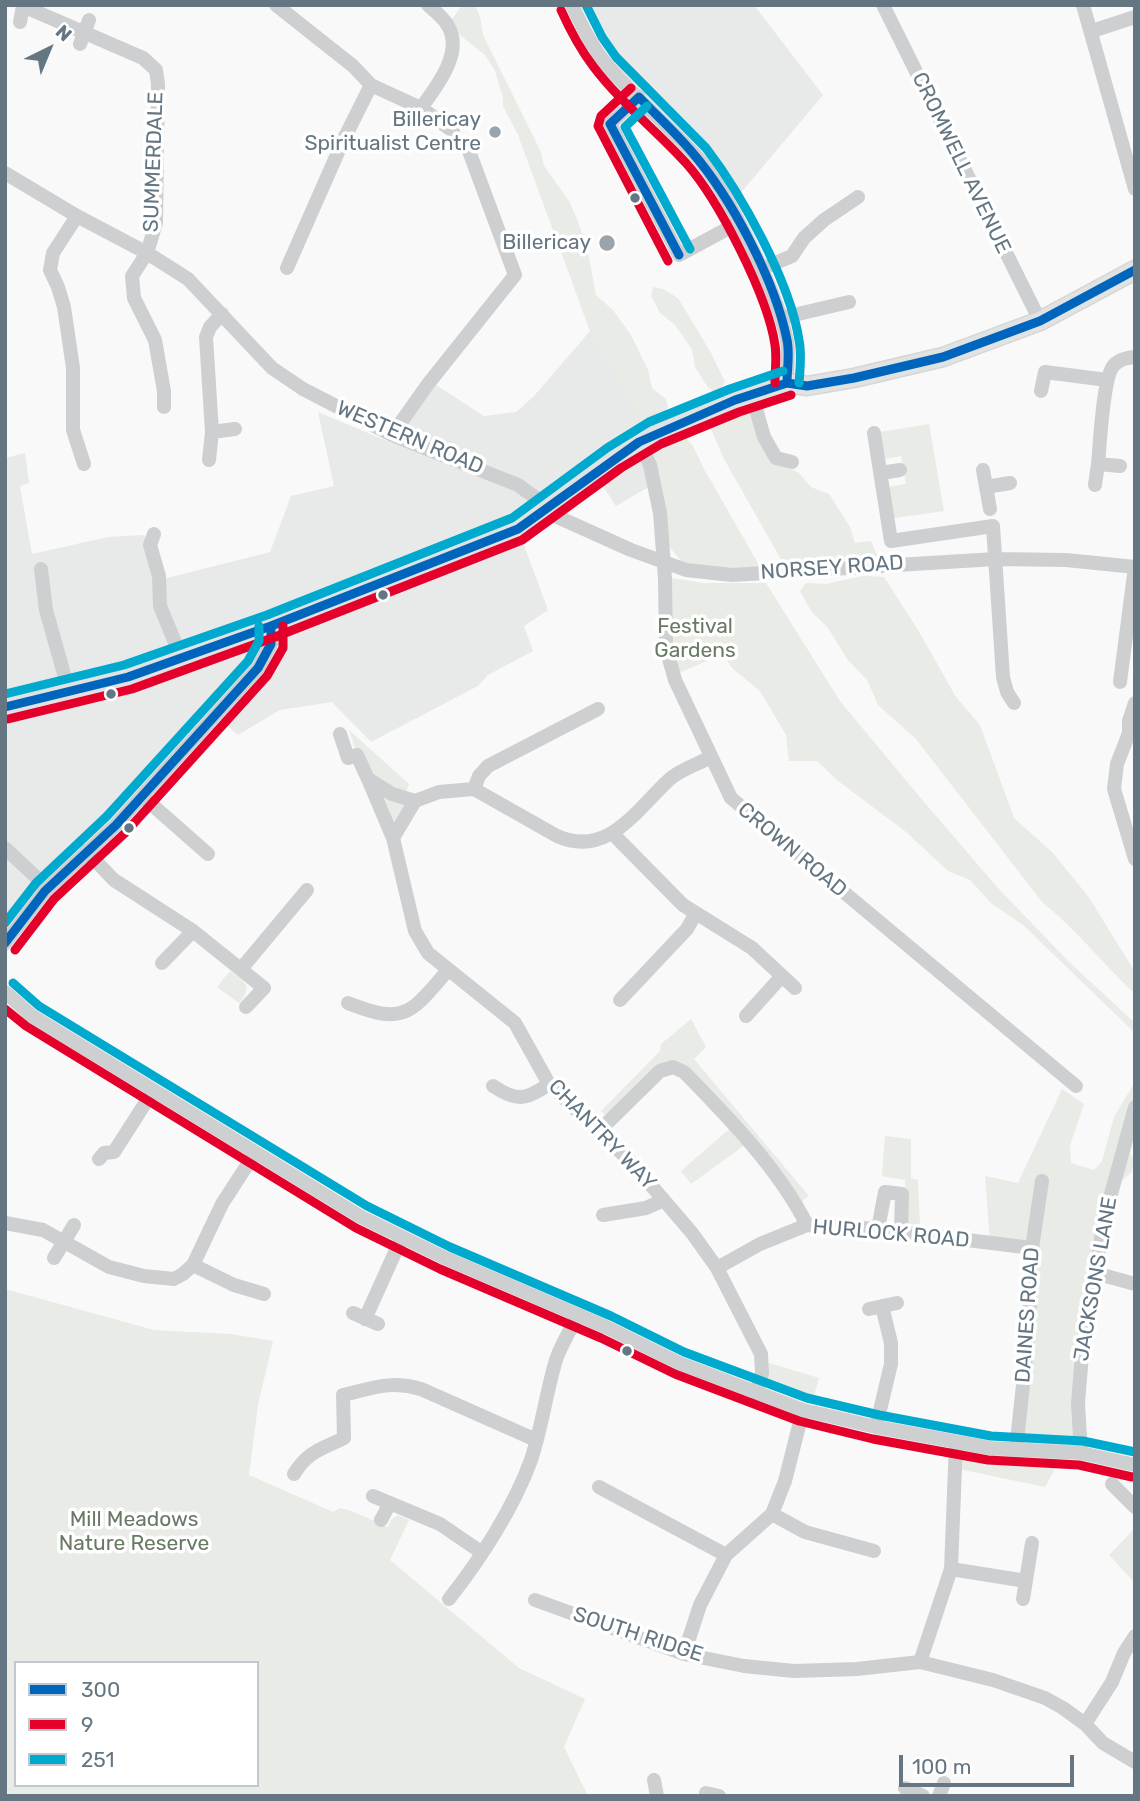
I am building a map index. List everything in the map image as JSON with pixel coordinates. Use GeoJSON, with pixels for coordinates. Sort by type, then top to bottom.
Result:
{"type":"FeatureCollection","features":[{"type":"Feature","properties":{"kind":"main road"},"geometry":{"type":"LineString","coordinates":[[5,707],[128,677],[271,626],[518,529],[614,458],[647,438],[743,397],[787,383],[807,387],[854,379],[943,357],[1040,321],[1135,270]]}},
{"type":"Feature","properties":{"kind":"street"},"geometry":{"type":"LineString","coordinates":[[276,5],[353,66],[371,85],[421,107],[453,131]]}},
{"type":"Feature","properties":{"kind":"street"},"geometry":{"type":"LineString","coordinates":[[421,107],[443,77],[453,39],[448,25],[428,5]]}},
{"type":"Feature","properties":{"kind":"street"},"geometry":{"type":"LineString","coordinates":[[572,5],[585,33],[606,64],[698,159],[738,223],[781,318],[787,343],[787,383]]}},
{"type":"Feature","properties":{"kind":"street","name":"CROMWELL AVENUE"},"geometry":{"type":"LineString","coordinates":[[883,5],[1040,321]]}},
{"type":"Feature","properties":{"kind":"street"},"geometry":{"type":"LineString","coordinates":[[1083,5],[1135,189]]}},
{"type":"Feature","properties":{"kind":"street","name":"SUMMERDALE"},"geometry":{"type":"LineString","coordinates":[[20,22],[23,6],[143,58],[156,70],[156,223],[147,253]]}},
{"type":"Feature","properties":{"kind":"street"},"geometry":{"type":"LineString","coordinates":[[1092,31],[1135,17]]}},
{"type":"Feature","properties":{"kind":"street"},"geometry":{"type":"LineString","coordinates":[[287,268],[371,85]]}},
{"type":"Feature","properties":{"kind":"street"},"geometry":{"type":"LineString","coordinates":[[639,97],[610,124],[679,255],[738,223]]}},
{"type":"Feature","properties":{"kind":"street"},"geometry":{"type":"LineString","coordinates":[[392,435],[428,384],[515,275],[469,151]]}},
{"type":"Feature","properties":{"kind":"street","name":"WESTERN ROAD"},"geometry":{"type":"LineString","coordinates":[[5,173],[188,279],[272,368],[303,389],[392,435],[518,485],[545,508]]}},
{"type":"Feature","properties":{"kind":"street"},"geometry":{"type":"LineString","coordinates":[[761,269],[792,256],[804,238],[824,220],[858,197]]}},
{"type":"Feature","properties":{"kind":"street"},"geometry":{"type":"LineString","coordinates":[[77,216],[52,253],[50,270],[64,307],[73,368],[67,431],[84,464]]}},
{"type":"Feature","properties":{"kind":"street"},"geometry":{"type":"LineString","coordinates":[[147,253],[132,276],[132,287],[134,298],[155,340],[161,398]]}},
{"type":"Feature","properties":{"kind":"street"},"geometry":{"type":"LineString","coordinates":[[781,318],[849,302]]}},
{"type":"Feature","properties":{"kind":"street"},"geometry":{"type":"LineString","coordinates":[[209,460],[212,432],[206,337],[210,327],[222,314]]}},
{"type":"Feature","properties":{"kind":"street"},"geometry":{"type":"LineString","coordinates":[[1096,485],[1107,380],[1115,363],[1135,357]]}},
{"type":"Feature","properties":{"kind":"street"},"geometry":{"type":"LineString","coordinates":[[1041,391],[1045,372],[1107,380]]}},
{"type":"Feature","properties":{"kind":"street"},"geometry":{"type":"LineString","coordinates":[[743,397],[776,458],[792,462]]}},
{"type":"Feature","properties":{"kind":"street"},"geometry":{"type":"LineString","coordinates":[[212,432],[235,429]]}},
{"type":"Feature","properties":{"kind":"street"},"geometry":{"type":"LineString","coordinates":[[874,433],[891,541],[992,519]]}},
{"type":"Feature","properties":{"kind":"street","name":"CROWN ROAD"},"geometry":{"type":"LineString","coordinates":[[647,438],[660,513],[666,648],[676,680],[711,758],[736,804],[1076,1086]]}},
{"type":"Feature","properties":{"kind":"street"},"geometry":{"type":"LineString","coordinates":[[1098,464],[1120,466]]}},
{"type":"Feature","properties":{"kind":"street"},"geometry":{"type":"LineString","coordinates":[[881,473],[900,470]]}},
{"type":"Feature","properties":{"kind":"street"},"geometry":{"type":"LineString","coordinates":[[983,470],[996,559],[1003,677],[1007,692],[1014,703]]}},
{"type":"Feature","properties":{"kind":"street"},"geometry":{"type":"LineString","coordinates":[[986,488],[1010,483]]}},
{"type":"Feature","properties":{"kind":"street","name":"NORSEY ROAD"},"geometry":{"type":"LineString","coordinates":[[545,508],[686,570],[732,575],[996,559],[1066,560],[1135,567]]}},
{"type":"Feature","properties":{"kind":"street"},"geometry":{"type":"LineString","coordinates":[[154,534],[150,545],[159,576],[160,606],[181,657]]}},
{"type":"Feature","properties":{"kind":"street"},"geometry":{"type":"LineString","coordinates":[[1120,681],[1135,567]]}},
{"type":"Feature","properties":{"kind":"street"},"geometry":{"type":"LineString","coordinates":[[41,569],[46,610],[69,692]]}},
{"type":"Feature","properties":{"kind":"street"},"geometry":{"type":"LineString","coordinates":[[5,943],[45,891],[116,825],[258,668],[271,644],[271,626]]}},
{"type":"Feature","properties":{"kind":"street"},"geometry":{"type":"LineString","coordinates":[[1135,704],[1129,721],[1129,733],[1117,764],[1114,789],[1135,859]]}},
{"type":"Feature","properties":{"kind":"street"},"geometry":{"type":"LineString","coordinates":[[474,789],[488,766],[598,709]]}},
{"type":"Feature","properties":{"kind":"street"},"geometry":{"type":"LineString","coordinates":[[340,734],[348,758],[357,755],[368,779],[392,794],[415,802]]}},
{"type":"Feature","properties":{"kind":"street"},"geometry":{"type":"LineString","coordinates":[[393,838],[415,802],[439,792],[474,789],[571,842],[588,841],[612,833],[644,807],[674,775],[711,758]]}},
{"type":"Feature","properties":{"kind":"street","name":"CHANTRY WAY"},"geometry":{"type":"LineString","coordinates":[[368,779],[393,838],[415,931],[428,953],[515,1023],[550,1084],[600,1130],[664,1200],[717,1268],[761,1354],[762,1373],[756,1393]]}},
{"type":"Feature","properties":{"kind":"street"},"geometry":{"type":"LineString","coordinates":[[142,796],[208,854]]}},
{"type":"Feature","properties":{"kind":"street"},"geometry":{"type":"LineString","coordinates":[[612,833],[682,905],[752,948],[795,988]]}},
{"type":"Feature","properties":{"kind":"street"},"geometry":{"type":"LineString","coordinates":[[5,848],[31,871],[45,891]]}},
{"type":"Feature","properties":{"kind":"street"},"geometry":{"type":"LineString","coordinates":[[86,851],[114,880],[193,931],[264,988],[246,1007]]}},
{"type":"Feature","properties":{"kind":"street"},"geometry":{"type":"LineString","coordinates":[[242,968],[307,890]]}},
{"type":"Feature","properties":{"kind":"street"},"geometry":{"type":"LineString","coordinates":[[620,1000],[687,929],[696,913]]}},
{"type":"Feature","properties":{"kind":"street"},"geometry":{"type":"LineString","coordinates":[[162,963],[193,931]]}},
{"type":"Feature","properties":{"kind":"street"},"geometry":{"type":"LineString","coordinates":[[348,1003],[383,1015],[398,1015],[424,998],[448,970]]}},
{"type":"Feature","properties":{"kind":"street"},"geometry":{"type":"LineString","coordinates":[[746,1016],[782,976]]}},
{"type":"Feature","properties":{"kind":"street"},"geometry":{"type":"LineString","coordinates":[[5,992],[32,1016],[361,1217],[606,1327],[679,1363],[803,1410],[876,1427],[956,1443],[1016,1450],[1081,1453],[1135,1465]]}},
{"type":"Feature","properties":{"kind":"street"},"geometry":{"type":"LineString","coordinates":[[600,1130],[660,1071],[673,1068],[684,1072],[749,1142],[791,1196],[807,1225]]}},
{"type":"Feature","properties":{"kind":"street"},"geometry":{"type":"LineString","coordinates":[[493,1086],[508,1096],[519,1098],[537,1093],[550,1084]]}},
{"type":"Feature","properties":{"kind":"street"},"geometry":{"type":"LineString","coordinates":[[99,1159],[104,1153],[114,1152],[153,1091]]}},
{"type":"Feature","properties":{"kind":"street","name":"JACKSONS LANE"},"geometry":{"type":"LineString","coordinates":[[1081,1453],[1079,1373],[1110,1192],[1135,1107]]}},
{"type":"Feature","properties":{"kind":"street"},"geometry":{"type":"LineString","coordinates":[[5,1223],[43,1230],[109,1268],[174,1279],[183,1275],[192,1265],[222,1204],[255,1153]]}},
{"type":"Feature","properties":{"kind":"street","name":"DAINES ROAD"},"geometry":{"type":"LineString","coordinates":[[1016,1450],[1029,1329],[1032,1248],[1042,1181]]}},
{"type":"Feature","properties":{"kind":"street"},"geometry":{"type":"LineString","coordinates":[[878,1229],[885,1192],[896,1193],[902,1194],[901,1232]]}},
{"type":"Feature","properties":{"kind":"street"},"geometry":{"type":"LineString","coordinates":[[603,1215],[646,1208],[664,1200]]}},
{"type":"Feature","properties":{"kind":"street"},"geometry":{"type":"LineString","coordinates":[[54,1258],[74,1225]]}},
{"type":"Feature","properties":{"kind":"street","name":"HURLOCK ROAD"},"geometry":{"type":"LineString","coordinates":[[717,1268],[760,1244],[807,1225],[878,1229],[1032,1248]]}},
{"type":"Feature","properties":{"kind":"street"},"geometry":{"type":"LineString","coordinates":[[365,1318],[402,1237]]}},
{"type":"Feature","properties":{"kind":"street"},"geometry":{"type":"LineString","coordinates":[[192,1265],[234,1285],[264,1294]]}},
{"type":"Feature","properties":{"kind":"street"},"geometry":{"type":"LineString","coordinates":[[1095,1273],[1135,1284]]}},
{"type":"Feature","properties":{"kind":"street"},"geometry":{"type":"LineString","coordinates":[[876,1427],[891,1364],[891,1343],[876,1308],[897,1303]]}},
{"type":"Feature","properties":{"kind":"street"},"geometry":{"type":"LineString","coordinates":[[449,1599],[467,1576],[525,1474],[557,1359],[578,1316]]}},
{"type":"Feature","properties":{"kind":"street"},"geometry":{"type":"LineString","coordinates":[[294,1474],[312,1452],[344,1438],[343,1395],[385,1385],[403,1384],[421,1389],[536,1440]]}},
{"type":"Feature","properties":{"kind":"street"},"geometry":{"type":"LineString","coordinates":[[684,1654],[700,1605],[726,1555],[772,1514],[785,1481],[803,1410]]}},
{"type":"Feature","properties":{"kind":"street"},"geometry":{"type":"LineString","coordinates":[[920,1662],[951,1569],[956,1443]]}},
{"type":"Feature","properties":{"kind":"street"},"geometry":{"type":"LineString","coordinates":[[1112,1484],[1135,1507]]}},
{"type":"Feature","properties":{"kind":"street"},"geometry":{"type":"LineString","coordinates":[[599,1487],[726,1555]]}},
{"type":"Feature","properties":{"kind":"street"},"geometry":{"type":"LineString","coordinates":[[373,1496],[440,1524],[481,1552]]}},
{"type":"Feature","properties":{"kind":"street"},"geometry":{"type":"LineString","coordinates":[[381,1520],[390,1503]]}},
{"type":"Feature","properties":{"kind":"street"},"geometry":{"type":"LineString","coordinates":[[772,1514],[805,1532],[874,1551]]}},
{"type":"Feature","properties":{"kind":"street"},"geometry":{"type":"LineString","coordinates":[[1023,1599],[1032,1543]]}},
{"type":"Feature","properties":{"kind":"street"},"geometry":{"type":"LineString","coordinates":[[951,1569],[1026,1581]]}},
{"type":"Feature","properties":{"kind":"street","name":"SOUTH RIDGE"},"geometry":{"type":"LineString","coordinates":[[536,1600],[684,1654],[744,1666],[794,1671],[857,1670],[920,1662],[993,1680],[1045,1698],[1085,1724],[1103,1743],[1135,1762]]}},
{"type":"Feature","properties":{"kind":"street"},"geometry":{"type":"LineString","coordinates":[[1085,1724],[1112,1682],[1124,1653],[1135,1636]]}},
{"type":"Feature","properties":{"kind":"street"},"geometry":{"type":"LineString","coordinates":[[654,1780],[657,1796]]}},
{"type":"Feature","properties":{"kind":"street"},"geometry":{"type":"LineString","coordinates":[[905,1788],[923,1796]]}},
{"type":"Feature","properties":{"kind":"shaded area"},"geometry":{"type":"Polygon","coordinates":[[[581,5],[754,5],[823,95],[734,201],[642,100],[600,42],[581,5]]]}},
{"type":"Feature","properties":{"kind":"shaded area"},"geometry":{"type":"Polygon","coordinates":[[[590,331],[644,425],[652,485],[616,506],[590,467],[542,510],[522,540],[548,610],[524,626],[533,651],[488,675],[478,686],[371,742],[332,702],[280,710],[238,735],[215,715],[30,922],[5,955],[5,458],[25,453],[29,483],[20,486],[32,554],[108,537],[144,535],[159,580],[270,552],[291,496],[334,486],[318,412],[392,443],[436,385],[484,416],[516,412],[534,396],[590,331]]]}},
{"type":"Feature","properties":{"kind":"green space"},"geometry":{"type":"Polygon","coordinates":[[[462,5],[475,5],[483,35],[541,152],[544,166],[569,201],[587,247],[596,295],[613,310],[631,335],[648,370],[652,388],[666,399],[668,407],[660,423],[649,426],[640,419],[594,342],[518,135],[503,106],[495,71],[485,55],[460,35],[450,22],[462,5]]]}},
{"type":"Feature","properties":{"kind":"green space"},"geometry":{"type":"Polygon","coordinates":[[[653,287],[663,289],[678,298],[710,351],[725,382],[717,394],[707,386],[695,367],[692,349],[674,324],[660,313],[651,296],[653,287]]]}},
{"type":"Feature","properties":{"kind":"green space"},"geometry":{"type":"Polygon","coordinates":[[[754,402],[786,467],[799,473],[811,487],[829,494],[850,527],[855,543],[871,541],[878,558],[788,566],[782,561],[724,459],[709,425],[716,412],[725,406],[737,409],[754,402]]]}},
{"type":"Feature","properties":{"kind":"green space"},"geometry":{"type":"Polygon","coordinates":[[[929,424],[944,511],[888,519],[883,488],[906,484],[901,456],[879,460],[874,433],[929,424]]]}},
{"type":"Feature","properties":{"kind":"green space"},"geometry":{"type":"Polygon","coordinates":[[[681,432],[693,446],[760,567],[725,574],[686,567],[667,544],[646,442],[681,432]]]}},
{"type":"Feature","properties":{"kind":"green space"},"geometry":{"type":"Polygon","coordinates":[[[863,576],[884,577],[956,697],[980,725],[1014,818],[1052,852],[1088,896],[1135,972],[1135,994],[1042,902],[916,739],[878,705],[867,680],[848,660],[828,628],[811,611],[800,591],[806,583],[826,584],[863,576]]]}},
{"type":"Feature","properties":{"kind":"green space","name":"Festival Gardens"},"geometry":{"type":"Polygon","coordinates":[[[671,578],[703,583],[766,583],[840,701],[997,887],[1068,961],[1135,1023],[1135,1033],[1023,925],[992,904],[970,880],[948,871],[906,832],[837,780],[817,761],[789,761],[786,735],[760,691],[732,668],[723,654],[679,673],[672,652],[671,578]]]}},
{"type":"Feature","properties":{"kind":"green space"},"geometry":{"type":"Polygon","coordinates":[[[349,730],[409,784],[404,798],[415,801],[393,838],[357,755],[349,730]]]}},
{"type":"Feature","properties":{"kind":"green space"},"geometry":{"type":"Polygon","coordinates":[[[230,971],[240,978],[247,988],[239,1003],[217,987],[230,971]]]}},
{"type":"Feature","properties":{"kind":"green space"},"geometry":{"type":"Polygon","coordinates":[[[691,1019],[706,1047],[694,1059],[809,1196],[797,1205],[749,1142],[691,1184],[681,1171],[734,1125],[674,1068],[610,1119],[601,1111],[660,1051],[661,1044],[691,1019]]]}},
{"type":"Feature","properties":{"kind":"green space"},"geometry":{"type":"Polygon","coordinates":[[[1135,1082],[1135,1132],[1130,1153],[1134,1161],[1132,1172],[1120,1182],[1091,1296],[1081,1453],[1064,1452],[1045,1487],[954,1468],[956,1442],[1016,1449],[1032,1248],[990,1242],[985,1176],[1018,1183],[1062,1089],[1084,1104],[1070,1145],[1071,1163],[1094,1170],[1102,1161],[1114,1117],[1135,1082]]]}},
{"type":"Feature","properties":{"kind":"green space"},"geometry":{"type":"Polygon","coordinates":[[[885,1136],[911,1139],[911,1178],[918,1180],[920,1225],[906,1224],[905,1180],[882,1176],[885,1136]]]}},
{"type":"Feature","properties":{"kind":"green space","name":"Mill Meadows Nature Reserve"},"geometry":{"type":"Polygon","coordinates":[[[5,1289],[154,1330],[230,1334],[273,1341],[258,1405],[249,1475],[333,1512],[340,1508],[388,1527],[391,1520],[398,1515],[409,1520],[390,1560],[519,1668],[585,1699],[564,1747],[588,1796],[5,1796],[5,1289]]]}},
{"type":"Feature","properties":{"kind":"green space"},"geometry":{"type":"Polygon","coordinates":[[[769,1363],[819,1378],[812,1403],[770,1389],[766,1378],[769,1363]]]}},
{"type":"Feature","properties":{"kind":"green space"},"geometry":{"type":"Polygon","coordinates":[[[1135,1528],[1135,1583],[1109,1555],[1135,1528]]]}},
{"type":"Feature","properties":{"kind":"transit line","name":"251"},"geometry":{"type":"LineString","coordinates":[[586,5],[602,37],[616,57],[706,148],[749,214],[775,266],[794,317],[800,351],[799,383]]}},
{"type":"Feature","properties":{"kind":"transit line","name":"9"},"geometry":{"type":"LineString","coordinates":[[561,10],[593,66],[615,92],[686,163],[727,224],[752,276],[771,325],[776,350],[775,383]]}},
{"type":"Feature","properties":{"kind":"transit line","name":"9"},"geometry":{"type":"LineString","coordinates":[[631,88],[601,116],[598,126],[668,261]]}},
{"type":"Feature","properties":{"kind":"transit line","name":"300"},"geometry":{"type":"LineString","coordinates":[[639,97],[685,144],[706,170],[750,240],[781,317],[788,345],[787,383]]}},
{"type":"Feature","properties":{"kind":"transit line","name":"300"},"geometry":{"type":"LineString","coordinates":[[639,97],[610,124],[679,255]]}},
{"type":"Feature","properties":{"kind":"transit line","name":"251"},"geometry":{"type":"LineString","coordinates":[[647,106],[625,127],[690,249]]}},
{"type":"Feature","properties":{"kind":"transit line","name":"300"},"geometry":{"type":"LineString","coordinates":[[5,707],[128,677],[271,626],[518,529],[639,442],[735,400],[787,383],[807,386],[943,357],[1040,321],[1135,270]]}},
{"type":"Feature","properties":{"kind":"transit line","name":"251"},"geometry":{"type":"LineString","coordinates":[[5,694],[124,665],[267,615],[512,518],[607,448],[649,422],[783,371]]}},
{"type":"Feature","properties":{"kind":"transit line","name":"9"},"geometry":{"type":"LineString","coordinates":[[8,719],[132,689],[275,637],[522,540],[621,468],[661,444],[739,412],[791,395]]}},
{"type":"Feature","properties":{"kind":"transit line","name":"251"},"geometry":{"type":"LineString","coordinates":[[5,923],[36,883],[107,816],[248,661],[259,641],[259,626]]}},
{"type":"Feature","properties":{"kind":"transit line","name":"300"},"geometry":{"type":"LineString","coordinates":[[5,943],[45,891],[116,825],[258,668],[271,644],[271,626]]}},
{"type":"Feature","properties":{"kind":"transit line","name":"9"},"geometry":{"type":"LineString","coordinates":[[15,950],[54,899],[125,833],[267,676],[283,648],[283,626]]}},
{"type":"Feature","properties":{"kind":"transit line","name":"251"},"geometry":{"type":"LineString","coordinates":[[13,983],[39,1006],[367,1206],[450,1247],[611,1316],[684,1352],[807,1398],[879,1415],[991,1436],[1083,1441],[1135,1452]]}},
{"type":"Feature","properties":{"kind":"transit line","name":"9"},"geometry":{"type":"LineString","coordinates":[[5,1009],[26,1026],[356,1228],[440,1269],[601,1338],[675,1374],[799,1421],[873,1439],[988,1460],[1079,1465],[1132,1477]]}},
{"type":"Feature","properties":{"kind":"place","name":"Billericay Spiritualist Centre"},"geometry":{"type":"Point","coordinates":[495,132]}},
{"type":"Feature","properties":{"kind":"place","name":"Billericay"},"geometry":{"type":"Point","coordinates":[607,243]}}]}
